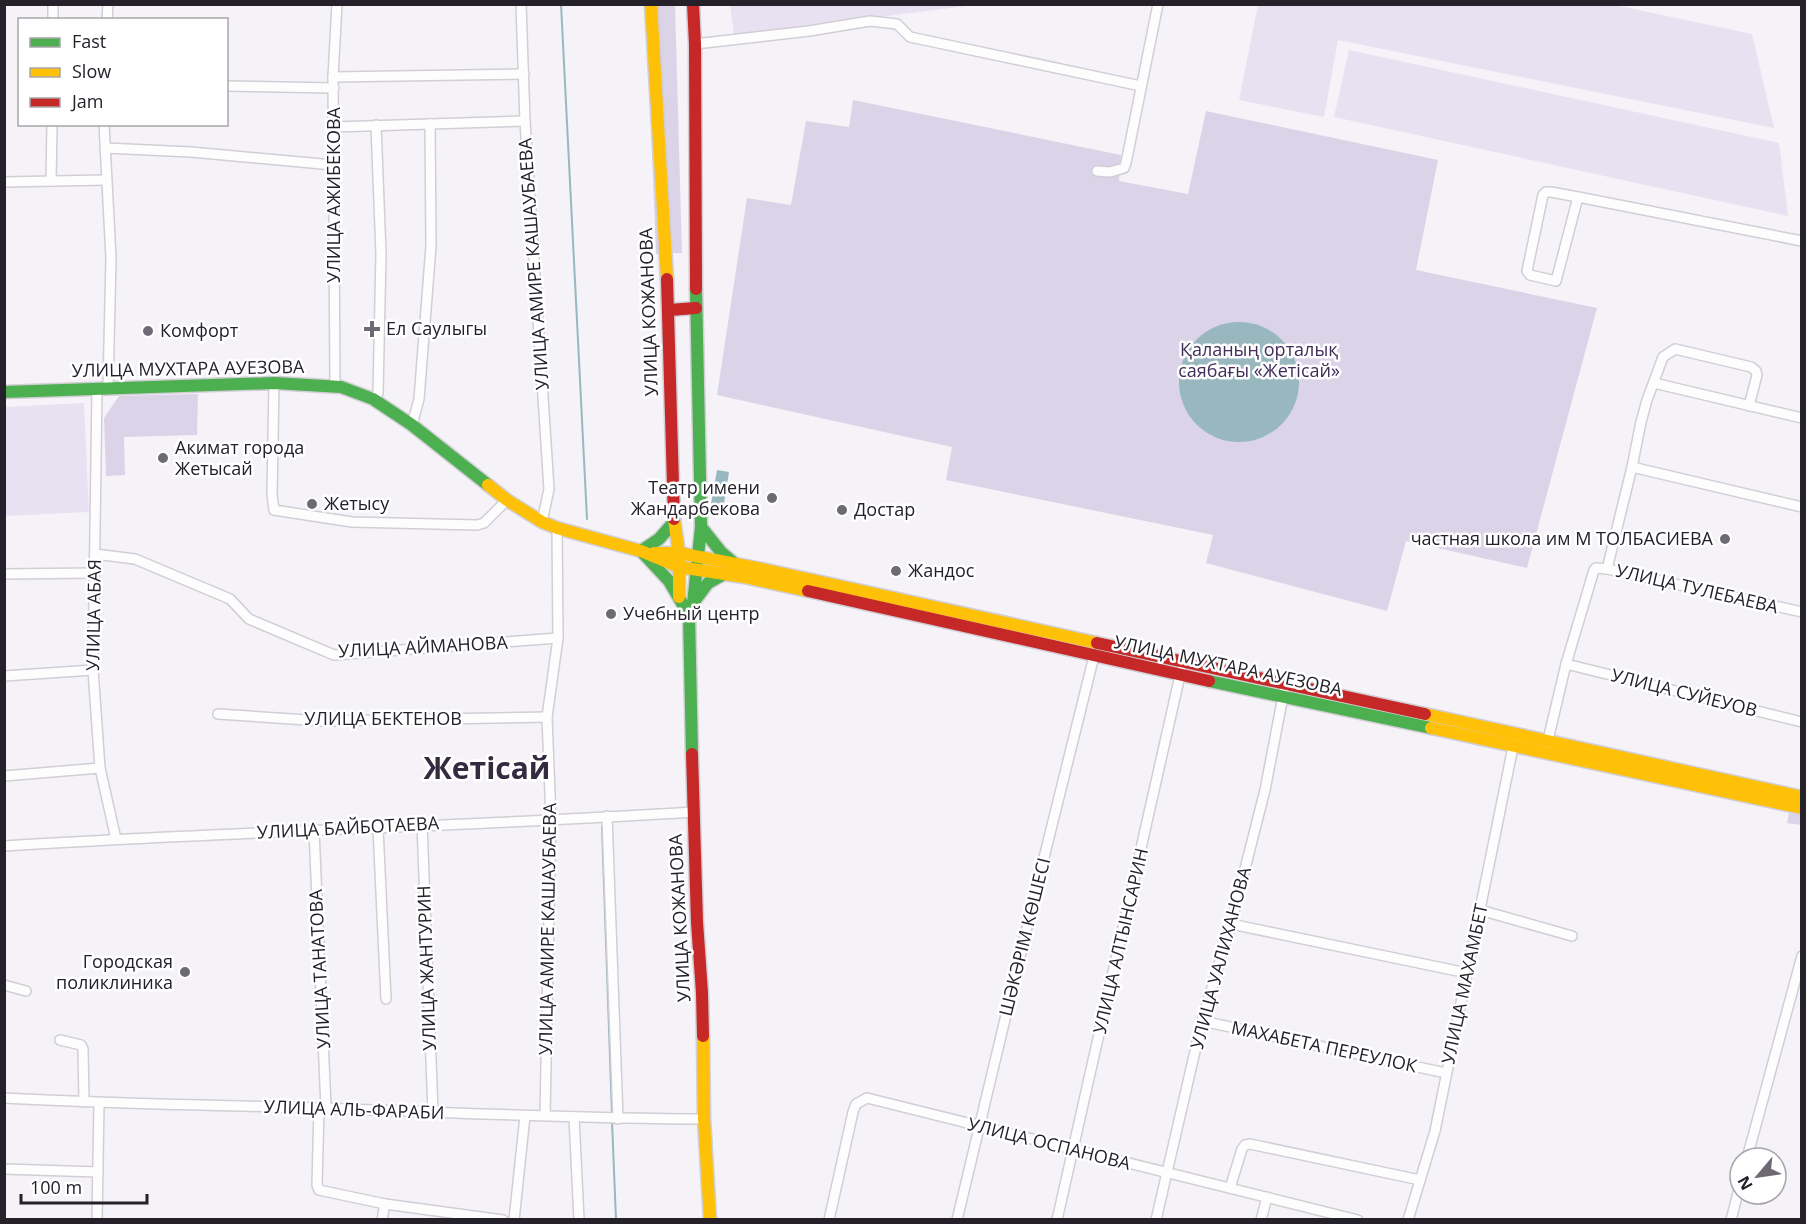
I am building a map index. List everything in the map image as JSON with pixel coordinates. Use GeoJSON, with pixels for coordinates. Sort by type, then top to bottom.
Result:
{"type":"FeatureCollection","features":[{"type":"Feature","properties":{"kind":"main road","name":"УЛИЦА КОЖАНОВА"},"geometry":{"type":"LineString","coordinates":[[651,4],[669,310],[674,522],[679,553],[679,597],[691,610]]}},
{"type":"Feature","properties":{"kind":"main road","name":"УЛИЦА КОЖАНОВА"},"geometry":{"type":"LineString","coordinates":[[693,4],[701,527],[691,610],[693,812],[710,1220]]}},
{"type":"Feature","properties":{"kind":"main road"},"geometry":{"type":"LineString","coordinates":[[669,310],[696,308]]}},
{"type":"Feature","properties":{"kind":"main road","name":"УЛИЦА МУХТАРА АУЕЗОВА"},"geometry":{"type":"LineString","coordinates":[[4,392],[274,383],[335,387],[373,399],[412,425],[507,500],[542,522],[645,552],[679,567],[724,574],[940,620],[1094,656],[1286,683],[1515,741]]}},
{"type":"Feature","properties":{"kind":"main road"},"geometry":{"type":"LineString","coordinates":[[674,522],[645,552],[679,597]]}},
{"type":"Feature","properties":{"kind":"main road"},"geometry":{"type":"LineString","coordinates":[[701,527],[721,552],[736,565]]}},
{"type":"Feature","properties":{"kind":"main road","name":"УЛИЦА МУХТАРА АУЕЗОВА"},"geometry":{"type":"LineString","coordinates":[[645,552],[679,553],[773,571],[1182,668],[1283,696],[1802,797]]}},
{"type":"Feature","properties":{"kind":"main road"},"geometry":{"type":"LineString","coordinates":[[691,610],[708,583],[724,574]]}},
{"type":"Feature","properties":{"kind":"main road","name":"УЛИЦА МУХТАРА АУЕЗОВА"},"geometry":{"type":"LineString","coordinates":[[1546,747],[1802,808]]}},
{"type":"Feature","properties":{"kind":"street","name":"УЛИЦА АЖИБЕКОВА"},"geometry":{"type":"LineString","coordinates":[[335,387],[333,77],[337,4]]}},
{"type":"Feature","properties":{"kind":"street","name":"УЛИЦА АМИРЕ КАШАУБАЕВА"},"geometry":{"type":"LineString","coordinates":[[521,4],[525,121],[549,489],[542,522]]}},
{"type":"Feature","properties":{"kind":"street"},"geometry":{"type":"LineString","coordinates":[[1097,171],[1110,172],[1124,168],[1158,4]]}},
{"type":"Feature","properties":{"kind":"street"},"geometry":{"type":"LineString","coordinates":[[695,44],[809,31],[870,21],[897,24],[910,37],[1141,86]]}},
{"type":"Feature","properties":{"kind":"street"},"geometry":{"type":"LineString","coordinates":[[333,77],[524,74]]}},
{"type":"Feature","properties":{"kind":"street"},"geometry":{"type":"LineString","coordinates":[[228,86],[334,88]]}},
{"type":"Feature","properties":{"kind":"street"},"geometry":{"type":"LineString","coordinates":[[334,127],[525,121]]}},
{"type":"Feature","properties":{"kind":"street"},"geometry":{"type":"LineString","coordinates":[[412,425],[419,399],[431,246],[429,124]]}},
{"type":"Feature","properties":{"kind":"street"},"geometry":{"type":"LineString","coordinates":[[373,399],[378,393],[381,254],[376,125]]}},
{"type":"Feature","properties":{"kind":"street"},"geometry":{"type":"LineString","coordinates":[[51,181],[52,126]]}},
{"type":"Feature","properties":{"kind":"street","name":"УЛИЦА АБАЯ"},"geometry":{"type":"LineString","coordinates":[[104,126],[111,258],[102,388],[93,670],[100,768],[116,839]]}},
{"type":"Feature","properties":{"kind":"street"},"geometry":{"type":"LineString","coordinates":[[105,148],[191,152],[333,165]]}},
{"type":"Feature","properties":{"kind":"street"},"geometry":{"type":"LineString","coordinates":[[4,182],[106,180]]}},
{"type":"Feature","properties":{"kind":"street"},"geometry":{"type":"LineString","coordinates":[[1578,197],[1556,281],[1530,275],[1527,270],[1546,192],[1578,197],[1802,241]]}},
{"type":"Feature","properties":{"kind":"street"},"geometry":{"type":"LineString","coordinates":[[1607,568],[1641,422],[1659,365],[1665,355],[1675,349],[1756,370],[1757,375],[1749,406]]}},
{"type":"Feature","properties":{"kind":"street"},"geometry":{"type":"LineString","coordinates":[[274,383],[272,495],[274,510],[352,522],[477,525],[484,523],[507,500]]}},
{"type":"Feature","properties":{"kind":"street"},"geometry":{"type":"LineString","coordinates":[[1654,383],[1802,418]]}},
{"type":"Feature","properties":{"kind":"street"},"geometry":{"type":"LineString","coordinates":[[1632,466],[1802,507]]}},
{"type":"Feature","properties":{"kind":"street","name":"УЛИЦА АМИРЕ КАШАУБАЕВА"},"geometry":{"type":"LineString","coordinates":[[545,1115],[551,819],[547,717],[558,638],[557,528]]}},
{"type":"Feature","properties":{"kind":"street","name":"УЛИЦА АЙМАНОВА"},"geometry":{"type":"LineString","coordinates":[[95,554],[135,559],[230,599],[249,619],[334,655],[558,638]]}},
{"type":"Feature","properties":{"kind":"street","name":"УЛИЦА ТУЛЕБАЕВА"},"geometry":{"type":"LineString","coordinates":[[1566,664],[1596,568],[1607,568],[1802,612]]}},
{"type":"Feature","properties":{"kind":"street"},"geometry":{"type":"LineString","coordinates":[[4,574],[95,573]]}},
{"type":"Feature","properties":{"kind":"street","name":"ШӘКӘРІМ КӨШЕСІ"},"geometry":{"type":"LineString","coordinates":[[957,1220],[1094,656]]}},
{"type":"Feature","properties":{"kind":"street"},"geometry":{"type":"LineString","coordinates":[[1546,747],[1566,664]]}},
{"type":"Feature","properties":{"kind":"street","name":"УЛИЦА СУЙЕУОВ"},"geometry":{"type":"LineString","coordinates":[[1566,664],[1802,722]]}},
{"type":"Feature","properties":{"kind":"street","name":"УЛИЦА АЛТЫНСАРИН"},"geometry":{"type":"LineString","coordinates":[[1058,1220],[1182,668]]}},
{"type":"Feature","properties":{"kind":"street"},"geometry":{"type":"LineString","coordinates":[[4,676],[93,670]]}},
{"type":"Feature","properties":{"kind":"street","name":"УЛИЦА УАЛИХАНОВА"},"geometry":{"type":"LineString","coordinates":[[1156,1220],[1202,1021],[1231,924],[1265,790],[1286,683]]}},
{"type":"Feature","properties":{"kind":"street","name":"УЛИЦА БЕКТЕНОВ"},"geometry":{"type":"LineString","coordinates":[[218,714],[322,721],[547,717]]}},
{"type":"Feature","properties":{"kind":"street","name":"УЛИЦА МАХАМБЕТ"},"geometry":{"type":"LineString","coordinates":[[1408,1220],[1435,1131],[1515,741]]}},
{"type":"Feature","properties":{"kind":"street"},"geometry":{"type":"LineString","coordinates":[[4,776],[100,768]]}},
{"type":"Feature","properties":{"kind":"street","name":"УЛИЦА БАЙБОТАЕВА"},"geometry":{"type":"LineString","coordinates":[[4,846],[693,812]]}},
{"type":"Feature","properties":{"kind":"street"},"geometry":{"type":"LineString","coordinates":[[607,816],[618,1119]]}},
{"type":"Feature","properties":{"kind":"street","name":"УЛИЦА ЖАНТУРИН"},"geometry":{"type":"LineString","coordinates":[[422,824],[433,1112]]}},
{"type":"Feature","properties":{"kind":"street"},"geometry":{"type":"LineString","coordinates":[[378,828],[386,999]]}},
{"type":"Feature","properties":{"kind":"street","name":"УЛИЦА ТАНАТОВА"},"geometry":{"type":"LineString","coordinates":[[314,830],[323,1108],[317,1185],[319,1190],[385,1204]]}},
{"type":"Feature","properties":{"kind":"street"},"geometry":{"type":"LineString","coordinates":[[1480,910],[1572,936]]}},
{"type":"Feature","properties":{"kind":"street"},"geometry":{"type":"LineString","coordinates":[[1231,924],[1467,973]]}},
{"type":"Feature","properties":{"kind":"street"},"geometry":{"type":"LineString","coordinates":[[1750,1146],[1802,956]]}},
{"type":"Feature","properties":{"kind":"street"},"geometry":{"type":"LineString","coordinates":[[4,985],[26,991]]}},
{"type":"Feature","properties":{"kind":"street","name":"МАХАБЕТА ПЕРЕУЛОК"},"geometry":{"type":"LineString","coordinates":[[1202,1021],[1446,1073]]}},
{"type":"Feature","properties":{"kind":"street"},"geometry":{"type":"LineString","coordinates":[[60,1040],[77,1043],[83,1049],[84,1102]]}},
{"type":"Feature","properties":{"kind":"street","name":"УЛИЦА АЛЬ-ФАРАБИ"},"geometry":{"type":"LineString","coordinates":[[4,1098],[99,1103],[545,1115],[574,1118],[704,1119]]}},
{"type":"Feature","properties":{"kind":"street","name":"УЛИЦА ОСПАНОВА"},"geometry":{"type":"LineString","coordinates":[[829,1220],[853,1112],[856,1104],[867,1098],[1358,1220]]}},
{"type":"Feature","properties":{"kind":"street"},"geometry":{"type":"LineString","coordinates":[[97,1220],[99,1103]]}},
{"type":"Feature","properties":{"kind":"street"},"geometry":{"type":"LineString","coordinates":[[514,1220],[525,1116]]}},
{"type":"Feature","properties":{"kind":"street"},"geometry":{"type":"LineString","coordinates":[[574,1118],[579,1220]]}},
{"type":"Feature","properties":{"kind":"street"},"geometry":{"type":"LineString","coordinates":[[1230,1188],[1242,1149],[1245,1145],[1250,1144],[1420,1180]]}},
{"type":"Feature","properties":{"kind":"street"},"geometry":{"type":"LineString","coordinates":[[4,1169],[98,1172]]}},
{"type":"Feature","properties":{"kind":"street"},"geometry":{"type":"LineString","coordinates":[[1261,1220],[1267,1197]]}},
{"type":"Feature","properties":{"kind":"street"},"geometry":{"type":"LineString","coordinates":[[382,1220],[385,1204],[503,1220]]}},
{"type":"Feature","properties":{"kind":"shaded area"},"geometry":{"type":"Polygon","coordinates":[[[730,4],[975,5],[734,35],[730,4]]]}},
{"type":"Feature","properties":{"kind":"shaded area"},"geometry":{"type":"Polygon","coordinates":[[[1610,4],[1752,34],[1774,128],[1338,40],[1324,117],[1239,100],[1258,5],[1610,4]]]}},
{"type":"Feature","properties":{"kind":"shaded area"},"geometry":{"type":"Polygon","coordinates":[[[1349,50],[1779,143],[1788,216],[1334,117],[1349,50]]]}},
{"type":"Feature","properties":{"kind":"shaded area"},"geometry":{"type":"Polygon","coordinates":[[[84,403],[89,512],[5,516],[5,407],[84,403]]]}},
{"type":"Feature","properties":{"kind":"green space"},"geometry":{"type":"Polygon","coordinates":[[[646,5],[675,5],[682,253],[656,254],[646,5]]]}},
{"type":"Feature","properties":{"kind":"green space","name":"Қаланың орталық саябағы «Жетісай»"},"geometry":{"type":"Polygon","coordinates":[[[853,100],[1121,155],[1119,181],[1188,194],[1206,111],[1438,160],[1416,270],[1597,308],[1527,568],[1406,541],[1387,611],[1206,563],[1213,535],[946,480],[952,447],[717,395],[747,198],[791,205],[806,121],[849,127],[853,100]]]}},
{"type":"Feature","properties":{"kind":"green space"},"geometry":{"type":"Polygon","coordinates":[[[198,394],[197,435],[124,437],[125,475],[106,476],[104,418],[119,396],[198,394]]]}},
{"type":"Feature","properties":{"kind":"green space"},"geometry":{"type":"Polygon","coordinates":[[[1789,813],[1801,815],[1801,825],[1787,823],[1789,813]]]}},
{"type":"Feature","properties":{"kind":"water"},"geometry":{"type":"Polygon","coordinates":[[[1239,322],[1262,326],[1282,339],[1295,359],[1299,382],[1295,405],[1282,425],[1262,438],[1239,442],[1216,438],[1196,425],[1183,405],[1179,382],[1183,359],[1196,339],[1216,326],[1239,322]]]}},
{"type":"Feature","properties":{"kind":"water"},"geometry":{"type":"Polygon","coordinates":[[[717,470],[729,472],[723,510],[710,509],[717,470]]]}},
{"type":"Feature","properties":{"kind":"waterway"},"geometry":{"type":"LineString","coordinates":[[561,4],[587,519]]}},
{"type":"Feature","properties":{"kind":"waterway"},"geometry":{"type":"LineString","coordinates":[[602,827],[612,1115]]}},
{"type":"Feature","properties":{"kind":"waterway"},"geometry":{"type":"LineString","coordinates":[[612,1121],[616,1220]]}},
{"type":"Feature","properties":{"kind":"traffic: fast"},"geometry":{"type":"LineString","coordinates":[[692,754],[689,615],[693,604],[701,527],[696,289]]}},
{"type":"Feature","properties":{"kind":"traffic: fast"},"geometry":{"type":"LineString","coordinates":[[4,392],[274,383],[341,387],[373,399],[412,425],[488,485]]}},
{"type":"Feature","properties":{"kind":"traffic: fast"},"geometry":{"type":"LineString","coordinates":[[674,522],[659,539],[641,551],[669,581],[689,615]]}},
{"type":"Feature","properties":{"kind":"traffic: fast"},"geometry":{"type":"LineString","coordinates":[[701,527],[721,552],[735,564]]}},
{"type":"Feature","properties":{"kind":"traffic: fast"},"geometry":{"type":"LineString","coordinates":[[693,603],[708,583],[724,574]]}},
{"type":"Feature","properties":{"kind":"traffic: fast"},"geometry":{"type":"LineString","coordinates":[[1209,681],[1431,728]]}},
{"type":"Feature","properties":{"kind":"traffic: slow"},"geometry":{"type":"LineString","coordinates":[[651,4],[667,279]]}},
{"type":"Feature","properties":{"kind":"traffic: slow"},"geometry":{"type":"LineString","coordinates":[[488,485],[542,522],[557,528],[641,551],[679,567],[744,577],[808,591]]}},
{"type":"Feature","properties":{"kind":"traffic: slow"},"geometry":{"type":"LineString","coordinates":[[674,519],[679,553],[679,597]]}},
{"type":"Feature","properties":{"kind":"traffic: slow"},"geometry":{"type":"LineString","coordinates":[[654,553],[679,553],[762,569],[1097,643]]}},
{"type":"Feature","properties":{"kind":"traffic: slow"},"geometry":{"type":"LineString","coordinates":[[1425,714],[1802,797]]}},
{"type":"Feature","properties":{"kind":"traffic: slow"},"geometry":{"type":"LineString","coordinates":[[1431,728],[1802,808]]}},
{"type":"Feature","properties":{"kind":"traffic: slow"},"geometry":{"type":"LineString","coordinates":[[703,1036],[704,1119],[710,1220]]}},
{"type":"Feature","properties":{"kind":"traffic: jam"},"geometry":{"type":"LineString","coordinates":[[693,4],[696,289]]}},
{"type":"Feature","properties":{"kind":"traffic: jam"},"geometry":{"type":"LineString","coordinates":[[667,279],[674,519]]}},
{"type":"Feature","properties":{"kind":"traffic: jam"},"geometry":{"type":"LineString","coordinates":[[669,310],[696,308]]}},
{"type":"Feature","properties":{"kind":"traffic: jam"},"geometry":{"type":"LineString","coordinates":[[808,591],[1209,681]]}},
{"type":"Feature","properties":{"kind":"traffic: jam"},"geometry":{"type":"LineString","coordinates":[[1097,643],[1425,714]]}},
{"type":"Feature","properties":{"kind":"traffic: jam"},"geometry":{"type":"LineString","coordinates":[[692,754],[703,1036]]}},
{"type":"Feature","properties":{"kind":"place","name":"Ел Саулыгы"},"geometry":{"type":"Point","coordinates":[372,329]}},
{"type":"Feature","properties":{"kind":"place","name":"Комфорт"},"geometry":{"type":"Point","coordinates":[148,331]}},
{"type":"Feature","properties":{"kind":"place","name":"Акимат города Жетысай"},"geometry":{"type":"Point","coordinates":[163,458]}},
{"type":"Feature","properties":{"kind":"place","name":"Театр имени Жандарбекова"},"geometry":{"type":"Point","coordinates":[772,498]}},
{"type":"Feature","properties":{"kind":"place","name":"Жетысу"},"geometry":{"type":"Point","coordinates":[312,504]}},
{"type":"Feature","properties":{"kind":"place","name":"Достар"},"geometry":{"type":"Point","coordinates":[842,510]}},
{"type":"Feature","properties":{"kind":"place","name":"частная школа им М ТОЛБАСИЕВА"},"geometry":{"type":"Point","coordinates":[1725,539]}},
{"type":"Feature","properties":{"kind":"place","name":"Жандос"},"geometry":{"type":"Point","coordinates":[896,571]}},
{"type":"Feature","properties":{"kind":"place","name":"Учебный центр"},"geometry":{"type":"Point","coordinates":[611,614]}},
{"type":"Feature","properties":{"kind":"place","name":"Городская поликлиника"},"geometry":{"type":"Point","coordinates":[185,972]}},
{"type":"Feature","properties":{"kind":"district","name":"Жетісай"},"geometry":{"type":"Point","coordinates":[487,769]}}]}
